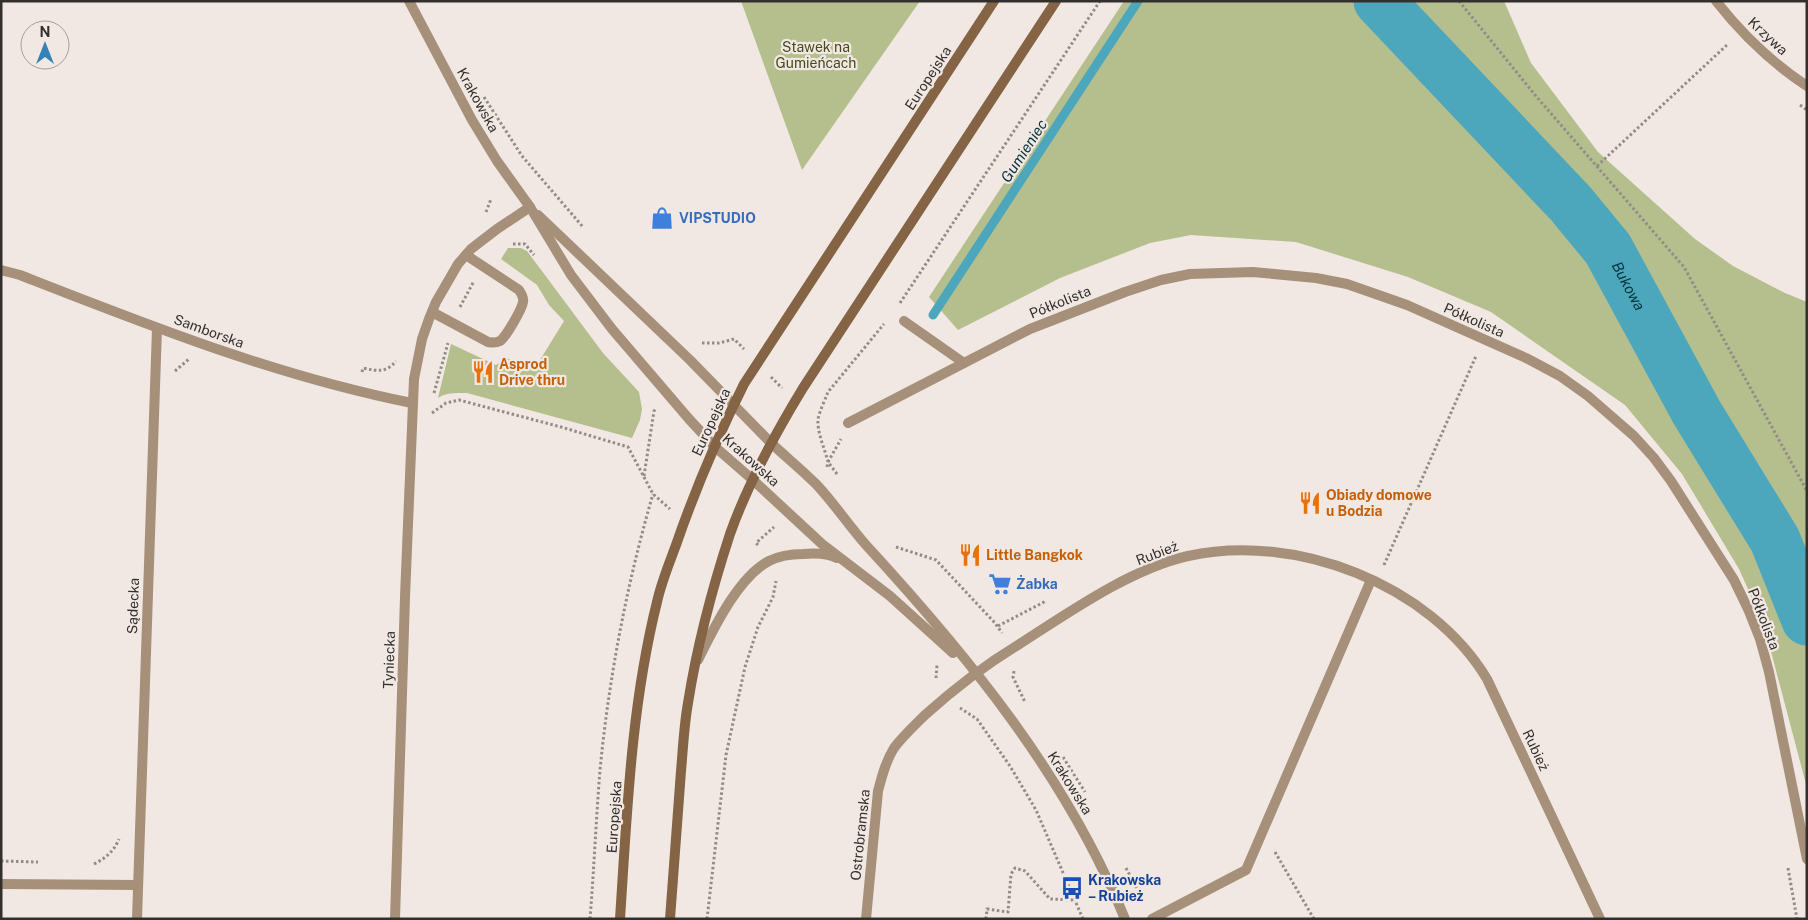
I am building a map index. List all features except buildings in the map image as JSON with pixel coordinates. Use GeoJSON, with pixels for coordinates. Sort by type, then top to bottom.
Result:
{"type":"FeatureCollection","features":[{"type":"Feature","properties":{"kind":"main road","name":"Europejska"},"geometry":{"type":"LineString","coordinates":[[620,919],[633,744],[639,691],[657,600],[686,516],[714,446],[734,404],[758,363],[994,1]]}},
{"type":"Feature","properties":{"kind":"main road"},"geometry":{"type":"LineString","coordinates":[[670,919],[683,748],[695,665],[710,599],[731,533],[753,480],[794,402],[828,348],[1056,1]]}},
{"type":"Feature","properties":{"kind":"street","name":"Krakowska"},"geometry":{"type":"LineString","coordinates":[[409,1],[472,120],[497,161],[530,207],[571,275],[654,380],[714,446],[822,544],[890,596],[976,673]]}},
{"type":"Feature","properties":{"kind":"street","name":"Krzywa"},"geometry":{"type":"LineString","coordinates":[[1716,1],[1769,58],[1807,86]]}},
{"type":"Feature","properties":{"kind":"street","name":"Krakowska"},"geometry":{"type":"LineString","coordinates":[[530,207],[690,360],[771,443],[816,485],[864,543],[925,610],[1004,708],[1056,784],[1079,822],[1105,872],[1125,919]]}},
{"type":"Feature","properties":{"kind":"street"},"geometry":{"type":"LineString","coordinates":[[412,403],[422,339],[446,283],[471,249],[530,207]]}},
{"type":"Feature","properties":{"kind":"street"},"geometry":{"type":"LineString","coordinates":[[432,312],[488,342],[495,343],[502,339],[508,330],[523,302],[522,294],[519,290],[466,255]]}},
{"type":"Feature","properties":{"kind":"street","name":"Samborska"},"geometry":{"type":"LineString","coordinates":[[1,270],[20,275],[157,328],[247,360],[367,394],[412,403]]}},
{"type":"Feature","properties":{"kind":"street","name":"Półkolista"},"geometry":{"type":"LineString","coordinates":[[848,423],[1030,329],[1161,280],[1190,274],[1222,272],[1282,274],[1347,284],[1407,304],[1560,376],[1612,416],[1654,458],[1671,481],[1716,550],[1748,609],[1760,639],[1773,690],[1807,859]]}},
{"type":"Feature","properties":{"kind":"street"},"geometry":{"type":"LineString","coordinates":[[904,322],[964,364]]}},
{"type":"Feature","properties":{"kind":"street","name":"Sądecka"},"geometry":{"type":"LineString","coordinates":[[136,919],[157,328]]}},
{"type":"Feature","properties":{"kind":"street","name":"Tyniecka"},"geometry":{"type":"LineString","coordinates":[[395,919],[412,403]]}},
{"type":"Feature","properties":{"kind":"street","name":"Rubież"},"geometry":{"type":"LineString","coordinates":[[976,673],[1001,655],[1129,578],[1160,564],[1187,556],[1213,552],[1268,550],[1320,560],[1371,580],[1403,597],[1440,624],[1456,638],[1479,666],[1519,745],[1600,919]]}},
{"type":"Feature","properties":{"kind":"street"},"geometry":{"type":"LineString","coordinates":[[695,665],[724,612],[750,575],[769,561],[786,556],[810,553],[834,556],[844,560]]}},
{"type":"Feature","properties":{"kind":"street"},"geometry":{"type":"LineString","coordinates":[[1152,919],[1246,870],[1371,580]]}},
{"type":"Feature","properties":{"kind":"street","name":"Ostrobramska"},"geometry":{"type":"LineString","coordinates":[[866,919],[878,790],[888,761],[901,740],[913,726],[976,673]]}},
{"type":"Feature","properties":{"kind":"street"},"geometry":{"type":"LineString","coordinates":[[1,884],[137,885]]}},
{"type":"Feature","properties":{"kind":"path"},"geometry":{"type":"LineString","coordinates":[[1459,1],[1535,95],[1684,267],[1807,491]]}},
{"type":"Feature","properties":{"kind":"path"},"geometry":{"type":"LineString","coordinates":[[1597,166],[1742,31]]}},
{"type":"Feature","properties":{"kind":"path"},"geometry":{"type":"LineString","coordinates":[[1384,565],[1483,339]]}},
{"type":"Feature","properties":{"kind":"path"},"geometry":{"type":"LineString","coordinates":[[172,375],[192,357]]}},
{"type":"Feature","properties":{"kind":"path"},"geometry":{"type":"LineString","coordinates":[[427,418],[446,403],[459,400],[628,447],[653,494],[671,510],[686,516]]}},
{"type":"Feature","properties":{"kind":"path"},"geometry":{"type":"LineString","coordinates":[[828,462],[848,423]]}},
{"type":"Feature","properties":{"kind":"path"},"geometry":{"type":"LineString","coordinates":[[840,440],[849,436]]}},
{"type":"Feature","properties":{"kind":"path"},"geometry":{"type":"LineString","coordinates":[[590,919],[600,769],[616,652],[644,524],[653,494]]}},
{"type":"Feature","properties":{"kind":"path"},"geometry":{"type":"LineString","coordinates":[[731,533],[756,543]]}},
{"type":"Feature","properties":{"kind":"path"},"geometry":{"type":"LineString","coordinates":[[1263,831],[1314,919]]}},
{"type":"Feature","properties":{"kind":"path"},"geometry":{"type":"LineString","coordinates":[[92,865],[105,858],[116,848],[121,834]]}},
{"type":"Feature","properties":{"kind":"path"},"geometry":{"type":"LineString","coordinates":[[1,861],[47,863]]}},
{"type":"Feature","properties":{"kind":"path"},"geometry":{"type":"LineString","coordinates":[[1788,867],[1797,919]]}},
{"type":"Feature","properties":{"kind":"path"},"geometry":{"type":"LineString","coordinates":[[986,919],[987,909],[1008,912],[1011,874],[1015,868],[1025,871],[1050,899],[1076,900]]}},
{"type":"Feature","properties":{"kind":"green space","name":"Stawek na Gumieńcach"},"geometry":{"type":"Polygon","coordinates":[[[741,1],[920,1],[802,170],[741,1]]]}},
{"type":"Feature","properties":{"kind":"green space"},"geometry":{"type":"Polygon","coordinates":[[[1124,1],[1504,1],[1531,63],[1598,152],[1695,239],[1733,266],[1785,293],[1807,302],[1807,788],[1764,625],[1739,569],[1682,474],[1625,405],[1491,312],[1408,277],[1296,242],[1191,235],[1150,243],[1060,278],[958,330],[929,297],[1124,1]]]}},
{"type":"Feature","properties":{"kind":"green space"},"geometry":{"type":"Polygon","coordinates":[[[508,248],[521,248],[527,251],[603,353],[639,392],[642,409],[640,420],[632,438],[467,393],[448,394],[438,398],[451,344],[496,365],[506,358],[535,368],[564,321],[549,305],[537,285],[501,259],[508,248]]]}},
{"type":"Feature","properties":{"kind":"waterway","name":"Gumieniec"},"geometry":{"type":"LineString","coordinates":[[933,315],[1138,1]]}},
{"type":"Feature","properties":{"kind":"waterway","name":"Bukowa"},"geometry":{"type":"LineString","coordinates":[[1379,1],[1571,204],[1608,249],[1697,413],[1775,540],[1807,620]]}},
{"type":"Feature","properties":{"kind":"place","name":"VIPSTUDIO"},"geometry":{"type":"Point","coordinates":[662,218]}},
{"type":"Feature","properties":{"kind":"place","name":"Asprod Drive thru"},"geometry":{"type":"Point","coordinates":[483,372]}},
{"type":"Feature","properties":{"kind":"place","name":"Obiady domowe u Bodzia"},"geometry":{"type":"Point","coordinates":[1310,503]}},
{"type":"Feature","properties":{"kind":"place","name":"Little Bangkok"},"geometry":{"type":"Point","coordinates":[970,555]}},
{"type":"Feature","properties":{"kind":"place","name":"Żabka"},"geometry":{"type":"Point","coordinates":[1000,584]}},
{"type":"Feature","properties":{"kind":"place","name":"Krakowska – Rubież"},"geometry":{"type":"Point","coordinates":[1072,888]}}]}
